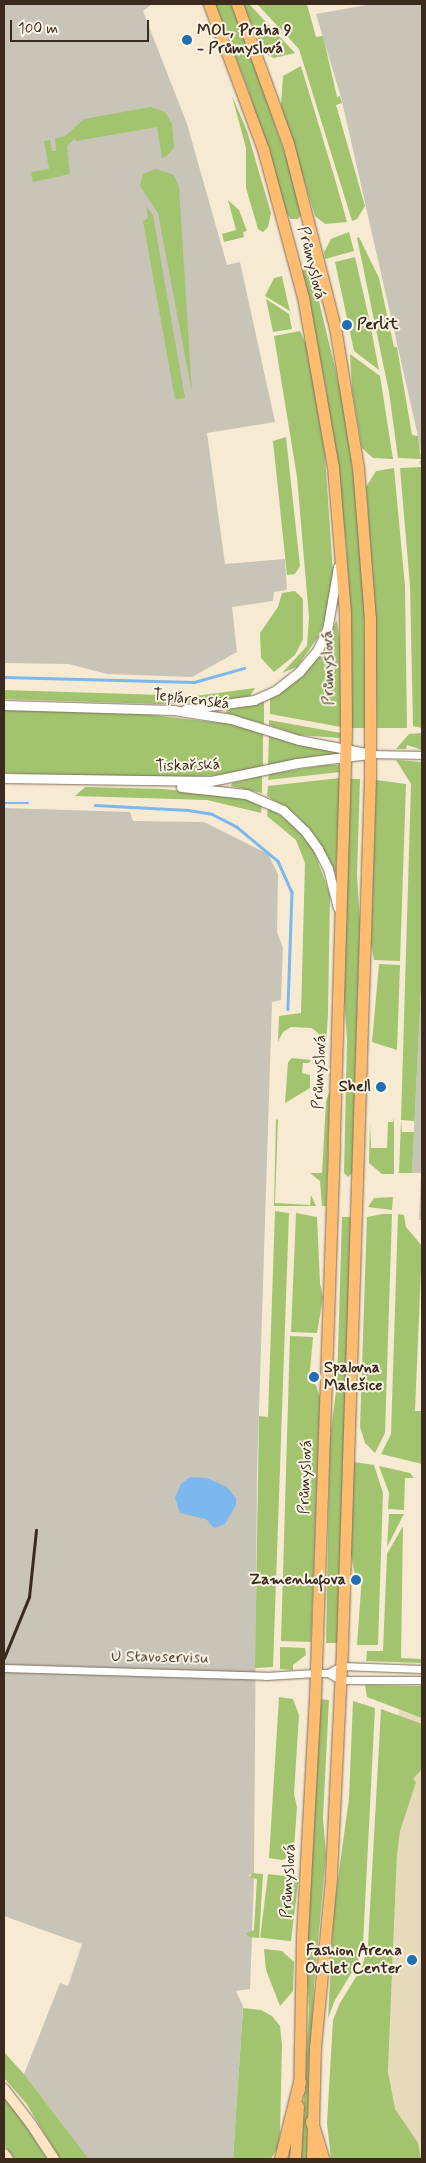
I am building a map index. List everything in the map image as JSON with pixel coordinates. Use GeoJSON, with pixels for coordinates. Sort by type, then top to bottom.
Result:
{"type":"FeatureCollection","features":[{"type":"Feature","properties":{"kind":"highway"},"geometry":{"type":"LineString","coordinates":[[281,2159],[300,2082]]}},
{"type":"Feature","properties":{"kind":"highway"},"geometry":{"type":"LineString","coordinates":[[312,2122],[322,2159]]}},
{"type":"Feature","properties":{"kind":"main road","name":"Průmyslová"},"geometry":{"type":"LineString","coordinates":[[209,4],[263,149],[294,260],[325,416],[341,546],[346,753],[315,1673],[302,1938],[300,2082],[295,2159]]}},
{"type":"Feature","properties":{"kind":"main road","name":"Průmyslová"},"geometry":{"type":"LineString","coordinates":[[237,4],[276,108],[298,178],[320,263],[346,389],[368,568],[371,754],[341,1666],[330,1878],[318,2011],[312,2159]]}},
{"type":"Feature","properties":{"kind":"main road"},"geometry":{"type":"LineString","coordinates":[[4,2089],[54,2159]]}},
{"type":"Feature","properties":{"kind":"main road"},"geometry":{"type":"LineString","coordinates":[[4,2154],[8,2159]]}},
{"type":"Feature","properties":{"kind":"street"},"geometry":{"type":"LineString","coordinates":[[173,710],[254,700],[276,690],[299,672],[318,648],[328,625],[341,546]]}},
{"type":"Feature","properties":{"kind":"street","name":"Teplárenská"},"geometry":{"type":"LineString","coordinates":[[4,705],[173,710],[231,719],[346,753],[371,754]]}},
{"type":"Feature","properties":{"kind":"street","name":"Tiskařská"},"geometry":{"type":"LineString","coordinates":[[4,778],[128,782],[222,780],[346,753]]}},
{"type":"Feature","properties":{"kind":"street"},"geometry":{"type":"LineString","coordinates":[[371,754],[422,756]]}},
{"type":"Feature","properties":{"kind":"street"},"geometry":{"type":"LineString","coordinates":[[128,782],[246,794],[278,807],[299,824],[318,849],[328,869],[340,916]]}},
{"type":"Feature","properties":{"kind":"street"},"geometry":{"type":"LineString","coordinates":[[328,1673],[341,1666],[422,1669]]}},
{"type":"Feature","properties":{"kind":"street","name":"U Stavoservisu"},"geometry":{"type":"LineString","coordinates":[[4,1668],[271,1676],[328,1673]]}},
{"type":"Feature","properties":{"kind":"street"},"geometry":{"type":"LineString","coordinates":[[328,1673],[340,1680],[422,1680]]}},
{"type":"Feature","properties":{"kind":"shaded area"},"geometry":{"type":"Polygon","coordinates":[[[4,4],[152,4],[143,11],[187,124],[227,265],[240,262],[275,422],[207,433],[225,564],[285,559],[287,590],[274,592],[273,601],[232,607],[237,652],[192,677],[107,674],[69,664],[4,663],[4,4]]]}},
{"type":"Feature","properties":{"kind":"shaded area"},"geometry":{"type":"Polygon","coordinates":[[[372,4],[422,4],[422,458],[341,97],[316,14],[372,4]]]}},
{"type":"Feature","properties":{"kind":"shaded area"},"geometry":{"type":"Polygon","coordinates":[[[4,808],[130,812],[133,821],[204,822],[268,854],[278,874],[277,932],[283,948],[281,1000],[272,1002],[257,1473],[254,1873],[249,1876],[254,1879],[252,1931],[246,1933],[252,1937],[250,1989],[236,1991],[243,2006],[233,2159],[89,2159],[24,2074],[60,1983],[68,1986],[82,1944],[4,1916],[4,808]]]}},
{"type":"Feature","properties":{"kind":"shaded area"},"geometry":{"type":"Polygon","coordinates":[[[422,970],[422,1220],[419,1220],[421,1173],[412,1173],[422,970]]]}},
{"type":"Feature","properties":{"kind":"shaded area"},"geometry":{"type":"Polygon","coordinates":[[[399,1696],[422,1696],[422,2159],[385,2159],[397,1854],[399,1696]]]}},
{"type":"Feature","properties":{"kind":"green space"},"geometry":{"type":"Polygon","coordinates":[[[215,4],[231,4],[250,52],[289,166],[301,215],[298,219],[291,219],[287,214],[248,89],[215,4]]]}},
{"type":"Feature","properties":{"kind":"green space"},"geometry":{"type":"Polygon","coordinates":[[[243,4],[249,4],[295,53],[274,58],[264,53],[243,4]]]}},
{"type":"Feature","properties":{"kind":"green space"},"geometry":{"type":"Polygon","coordinates":[[[257,4],[307,4],[316,37],[323,36],[337,97],[340,96],[342,103],[336,105],[365,206],[357,219],[352,221],[299,49],[257,4]]]}},
{"type":"Feature","properties":{"kind":"green space"},"geometry":{"type":"Polygon","coordinates":[[[301,66],[347,222],[325,224],[315,216],[281,106],[283,76],[301,66]]]}},
{"type":"Feature","properties":{"kind":"green space"},"geometry":{"type":"Polygon","coordinates":[[[232,96],[247,131],[271,213],[268,227],[263,232],[258,229],[246,188],[246,148],[232,96]]]}},
{"type":"Feature","properties":{"kind":"green space"},"geometry":{"type":"Polygon","coordinates":[[[151,107],[165,112],[172,124],[174,148],[165,157],[162,158],[157,127],[76,141],[74,139],[67,146],[70,174],[33,182],[31,172],[49,169],[44,141],[50,140],[52,151],[56,151],[55,139],[65,136],[84,119],[151,107]]]}},
{"type":"Feature","properties":{"kind":"green space"},"geometry":{"type":"Polygon","coordinates":[[[156,169],[174,175],[179,187],[192,393],[158,213],[140,186],[143,174],[156,169]]]}},
{"type":"Feature","properties":{"kind":"green space"},"geometry":{"type":"Polygon","coordinates":[[[228,200],[239,210],[247,231],[243,232],[244,237],[224,242],[222,234],[236,230],[228,200]]]}},
{"type":"Feature","properties":{"kind":"green space"},"geometry":{"type":"Polygon","coordinates":[[[146,207],[153,215],[185,398],[175,399],[143,221],[148,218],[146,207]]]}},
{"type":"Feature","properties":{"kind":"green space"},"geometry":{"type":"Polygon","coordinates":[[[349,232],[354,251],[325,259],[324,252],[331,239],[349,232]]]}},
{"type":"Feature","properties":{"kind":"green space"},"geometry":{"type":"Polygon","coordinates":[[[359,237],[379,278],[394,347],[397,347],[412,435],[418,436],[421,459],[398,458],[389,392],[357,238],[359,237]]]}},
{"type":"Feature","properties":{"kind":"green space"},"geometry":{"type":"Polygon","coordinates":[[[355,257],[379,370],[354,351],[335,262],[355,257]]]}},
{"type":"Feature","properties":{"kind":"green space"},"geometry":{"type":"Polygon","coordinates":[[[311,268],[342,397],[356,494],[364,605],[366,728],[352,728],[351,618],[346,541],[326,389],[301,271],[311,268]]]}},
{"type":"Feature","properties":{"kind":"green space"},"geometry":{"type":"Polygon","coordinates":[[[282,276],[290,311],[265,296],[274,278],[282,276]]]}},
{"type":"Feature","properties":{"kind":"green space"},"geometry":{"type":"Polygon","coordinates":[[[266,299],[289,314],[292,329],[273,332],[266,299]]]}},
{"type":"Feature","properties":{"kind":"green space"},"geometry":{"type":"Polygon","coordinates":[[[300,331],[308,349],[325,455],[333,573],[325,621],[318,637],[297,667],[282,673],[307,646],[309,617],[297,477],[274,336],[300,331]]]}},
{"type":"Feature","properties":{"kind":"green space"},"geometry":{"type":"Polygon","coordinates":[[[350,354],[380,376],[393,459],[373,458],[362,448],[352,388],[350,354]]]}},
{"type":"Feature","properties":{"kind":"green space"},"geometry":{"type":"Polygon","coordinates":[[[286,437],[300,566],[295,574],[287,575],[273,441],[286,437]]]}},
{"type":"Feature","properties":{"kind":"green space"},"geometry":{"type":"Polygon","coordinates":[[[422,467],[422,728],[413,726],[410,586],[400,468],[422,467]]]}},
{"type":"Feature","properties":{"kind":"green space"},"geometry":{"type":"Polygon","coordinates":[[[394,468],[405,586],[407,728],[377,728],[375,608],[366,487],[376,471],[394,468]]]}},
{"type":"Feature","properties":{"kind":"green space"},"geometry":{"type":"Polygon","coordinates":[[[295,591],[303,599],[303,639],[295,655],[274,672],[261,658],[260,633],[278,607],[282,593],[295,591]]]}},
{"type":"Feature","properties":{"kind":"green space"},"geometry":{"type":"Polygon","coordinates":[[[337,620],[340,646],[341,727],[270,714],[270,697],[306,672],[319,655],[337,620]]]}},
{"type":"Feature","properties":{"kind":"green space"},"geometry":{"type":"Polygon","coordinates":[[[255,688],[250,696],[218,702],[159,704],[4,699],[4,690],[195,696],[255,688]]]}},
{"type":"Feature","properties":{"kind":"green space"},"geometry":{"type":"Polygon","coordinates":[[[264,700],[264,724],[226,713],[227,710],[264,700]]]}},
{"type":"Feature","properties":{"kind":"green space"},"geometry":{"type":"Polygon","coordinates":[[[4,710],[143,714],[238,725],[263,733],[263,766],[226,775],[149,778],[4,773],[4,710]]]}},
{"type":"Feature","properties":{"kind":"green space"},"geometry":{"type":"Polygon","coordinates":[[[269,720],[341,733],[340,738],[298,735],[269,725],[269,720]]]}},
{"type":"Feature","properties":{"kind":"green space"},"geometry":{"type":"Polygon","coordinates":[[[422,733],[422,750],[407,745],[406,749],[396,749],[409,734],[422,733]]]}},
{"type":"Feature","properties":{"kind":"green space"},"geometry":{"type":"Polygon","coordinates":[[[269,735],[338,750],[340,753],[268,765],[269,735]]]}},
{"type":"Feature","properties":{"kind":"green space"},"geometry":{"type":"Polygon","coordinates":[[[396,760],[422,762],[422,970],[412,1173],[399,1173],[401,1121],[402,1132],[414,1132],[414,1121],[401,1120],[411,784],[396,760]]]}},
{"type":"Feature","properties":{"kind":"green space"},"geometry":{"type":"Polygon","coordinates":[[[326,765],[339,765],[340,772],[268,780],[269,774],[326,765]]]}},
{"type":"Feature","properties":{"kind":"green space"},"geometry":{"type":"Polygon","coordinates":[[[262,776],[262,793],[231,786],[232,783],[262,776]]]}},
{"type":"Feature","properties":{"kind":"green space"},"geometry":{"type":"Polygon","coordinates":[[[340,778],[335,872],[316,837],[294,813],[267,796],[268,786],[340,778]]]}},
{"type":"Feature","properties":{"kind":"green space"},"geometry":{"type":"Polygon","coordinates":[[[350,779],[360,779],[357,875],[360,923],[352,1173],[348,1177],[344,1173],[347,1040],[344,997],[350,779]]]}},
{"type":"Feature","properties":{"kind":"green space"},"geometry":{"type":"Polygon","coordinates":[[[376,780],[406,784],[400,961],[374,960],[371,944],[376,780]]]}},
{"type":"Feature","properties":{"kind":"green space"},"geometry":{"type":"Polygon","coordinates":[[[85,787],[163,789],[225,795],[262,803],[261,813],[207,800],[75,796],[85,787]]]}},
{"type":"Feature","properties":{"kind":"green space"},"geometry":{"type":"Polygon","coordinates":[[[268,806],[297,828],[313,848],[330,895],[328,1013],[324,1080],[318,1090],[321,1039],[319,1034],[312,1028],[291,1027],[283,1032],[278,1042],[279,1016],[301,1013],[305,863],[296,840],[267,816],[268,806]]]}},
{"type":"Feature","properties":{"kind":"green space"},"geometry":{"type":"Polygon","coordinates":[[[379,964],[400,965],[397,1050],[372,1042],[379,964]]]}},
{"type":"Feature","properties":{"kind":"green space"},"geometry":{"type":"Polygon","coordinates":[[[292,1058],[311,1060],[309,1063],[303,1063],[302,1073],[310,1075],[310,1088],[285,1103],[288,1062],[292,1058]]]}},
{"type":"Feature","properties":{"kind":"green space"},"geometry":{"type":"Polygon","coordinates":[[[330,1091],[326,1206],[322,1206],[320,1181],[310,1173],[322,1173],[326,1101],[330,1091]]]}},
{"type":"Feature","properties":{"kind":"green space"},"geometry":{"type":"Polygon","coordinates":[[[394,1118],[394,1174],[382,1174],[369,1163],[370,1122],[371,1148],[387,1148],[388,1122],[393,1122],[394,1118]]]}},
{"type":"Feature","properties":{"kind":"green space"},"geometry":{"type":"Polygon","coordinates":[[[276,1119],[278,1120],[275,1203],[310,1205],[311,1195],[316,1206],[274,1206],[276,1119]]]}},
{"type":"Feature","properties":{"kind":"green space"},"geometry":{"type":"Polygon","coordinates":[[[393,1197],[392,1210],[368,1207],[374,1198],[393,1197]]]}},
{"type":"Feature","properties":{"kind":"green space"},"geometry":{"type":"Polygon","coordinates":[[[275,1211],[289,1213],[273,1667],[255,1668],[259,1416],[268,1417],[275,1211]]]}},
{"type":"Feature","properties":{"kind":"green space"},"geometry":{"type":"Polygon","coordinates":[[[296,1213],[317,1217],[320,1283],[323,1297],[317,1333],[291,1332],[296,1213]]]}},
{"type":"Feature","properties":{"kind":"green space"},"geometry":{"type":"Polygon","coordinates":[[[392,1214],[385,1433],[375,1453],[365,1443],[360,1427],[367,1217],[392,1214]]]}},
{"type":"Feature","properties":{"kind":"green space"},"geometry":{"type":"Polygon","coordinates":[[[398,1214],[404,1215],[406,1227],[422,1246],[415,1411],[422,1411],[422,1464],[381,1454],[391,1434],[398,1214]]]}},
{"type":"Feature","properties":{"kind":"green space"},"geometry":{"type":"Polygon","coordinates":[[[342,1217],[351,1217],[337,1643],[326,1643],[330,1437],[337,1384],[342,1217]]]}},
{"type":"Feature","properties":{"kind":"green space"},"geometry":{"type":"Polygon","coordinates":[[[290,1336],[313,1337],[309,1381],[316,1385],[320,1399],[311,1642],[281,1641],[290,1336]]]}},
{"type":"Feature","properties":{"kind":"green space"},"geometry":{"type":"Polygon","coordinates":[[[354,1462],[374,1465],[383,1493],[378,1645],[357,1645],[362,1576],[355,1576],[351,1554],[354,1462]]]}},
{"type":"Feature","properties":{"kind":"green space"},"geometry":{"type":"Polygon","coordinates":[[[379,1466],[410,1473],[414,1478],[405,1478],[404,1510],[388,1509],[389,1493],[379,1466]]]}},
{"type":"Feature","properties":{"kind":"green space"},"geometry":{"type":"Polygon","coordinates":[[[389,1514],[404,1514],[387,1547],[389,1514]]]}},
{"type":"Feature","properties":{"kind":"green space"},"geometry":{"type":"Polygon","coordinates":[[[403,1526],[401,1658],[422,1659],[422,1663],[366,1661],[367,1651],[383,1651],[387,1554],[403,1526]]]}},
{"type":"Feature","properties":{"kind":"green space"},"geometry":{"type":"Polygon","coordinates":[[[280,1647],[305,1648],[306,1655],[293,1665],[293,1670],[280,1669],[280,1647]]]}},
{"type":"Feature","properties":{"kind":"green space"},"geometry":{"type":"Polygon","coordinates":[[[365,1685],[422,1686],[422,1718],[367,1697],[365,1685]]]}},
{"type":"Feature","properties":{"kind":"green space"},"geometry":{"type":"Polygon","coordinates":[[[279,1697],[293,1699],[299,1715],[294,1794],[297,1807],[294,1849],[290,1857],[282,1860],[269,1858],[279,1697]]]}},
{"type":"Feature","properties":{"kind":"green space"},"geometry":{"type":"Polygon","coordinates":[[[320,1699],[329,1700],[323,1818],[326,1855],[314,1985],[307,2159],[300,2159],[309,2010],[306,1955],[320,1699]]]}},
{"type":"Feature","properties":{"kind":"green space"},"geometry":{"type":"Polygon","coordinates":[[[353,1701],[375,1708],[363,1944],[357,1964],[335,2000],[328,2018],[334,1908],[349,1798],[353,1701]]]}},
{"type":"Feature","properties":{"kind":"green space"},"geometry":{"type":"Polygon","coordinates":[[[381,1709],[422,1724],[422,1769],[413,1779],[416,1782],[400,1831],[397,1854],[388,2072],[395,2109],[418,2143],[421,2159],[331,2159],[327,2123],[333,2020],[340,2003],[362,1967],[368,1945],[381,1709]]]}},
{"type":"Feature","properties":{"kind":"green space"},"geometry":{"type":"Polygon","coordinates":[[[252,1873],[263,1874],[259,1938],[249,1937],[246,1933],[254,1930],[257,1879],[250,1878],[252,1873]]]}},
{"type":"Feature","properties":{"kind":"green space"},"geometry":{"type":"Polygon","coordinates":[[[268,1874],[299,1878],[291,1941],[260,1938],[268,1874]]]}},
{"type":"Feature","properties":{"kind":"green space"},"geometry":{"type":"Polygon","coordinates":[[[264,1949],[282,1951],[294,1962],[293,1991],[280,2006],[266,1970],[264,1949]]]}},
{"type":"Feature","properties":{"kind":"green space"},"geometry":{"type":"Polygon","coordinates":[[[243,2008],[261,2010],[272,2016],[280,2026],[282,2045],[280,2132],[278,2147],[271,2159],[233,2159],[243,2008]]]}},
{"type":"Feature","properties":{"kind":"green space"},"geometry":{"type":"Polygon","coordinates":[[[4,2052],[24,2074],[89,2159],[60,2159],[26,2103],[4,2078],[4,2052]]]}},
{"type":"Feature","properties":{"kind":"green space"},"geometry":{"type":"Polygon","coordinates":[[[4,2097],[24,2123],[47,2159],[15,2159],[4,2145],[4,2097]]]}},
{"type":"Feature","properties":{"kind":"water"},"geometry":{"type":"Polygon","coordinates":[[[190,1477],[207,1478],[227,1487],[236,1498],[236,1505],[225,1524],[214,1528],[206,1519],[180,1513],[175,1498],[181,1484],[190,1477]]]}},
{"type":"Feature","properties":{"kind":"waterway"},"geometry":{"type":"LineString","coordinates":[[4,677],[194,682],[244,668]]}},
{"type":"Feature","properties":{"kind":"waterway"},"geometry":{"type":"LineString","coordinates":[[4,803],[28,803]]}},
{"type":"Feature","properties":{"kind":"waterway"},"geometry":{"type":"LineString","coordinates":[[95,805],[188,810],[212,814],[237,827],[278,861],[292,892],[288,1009]]}},
{"type":"Feature","properties":{"kind":"railway"},"geometry":{"type":"LineString","coordinates":[[4,1658],[29,1597],[36,1530]]}},
{"type":"Feature","properties":{"kind":"place","name":"MOL, Praha 9 - Průmyslová"},"geometry":{"type":"Point","coordinates":[187,40]}},
{"type":"Feature","properties":{"kind":"place","name":"Perlit"},"geometry":{"type":"Point","coordinates":[347,325]}},
{"type":"Feature","properties":{"kind":"place","name":"Shell"},"geometry":{"type":"Point","coordinates":[381,1087]}},
{"type":"Feature","properties":{"kind":"place","name":"Spalovna Malešice"},"geometry":{"type":"Point","coordinates":[314,1377]}},
{"type":"Feature","properties":{"kind":"place","name":"Zamenhofova"},"geometry":{"type":"Point","coordinates":[356,1580]}},
{"type":"Feature","properties":{"kind":"place","name":"Fashion Arena Outlet Center"},"geometry":{"type":"Point","coordinates":[412,1960]}}]}
